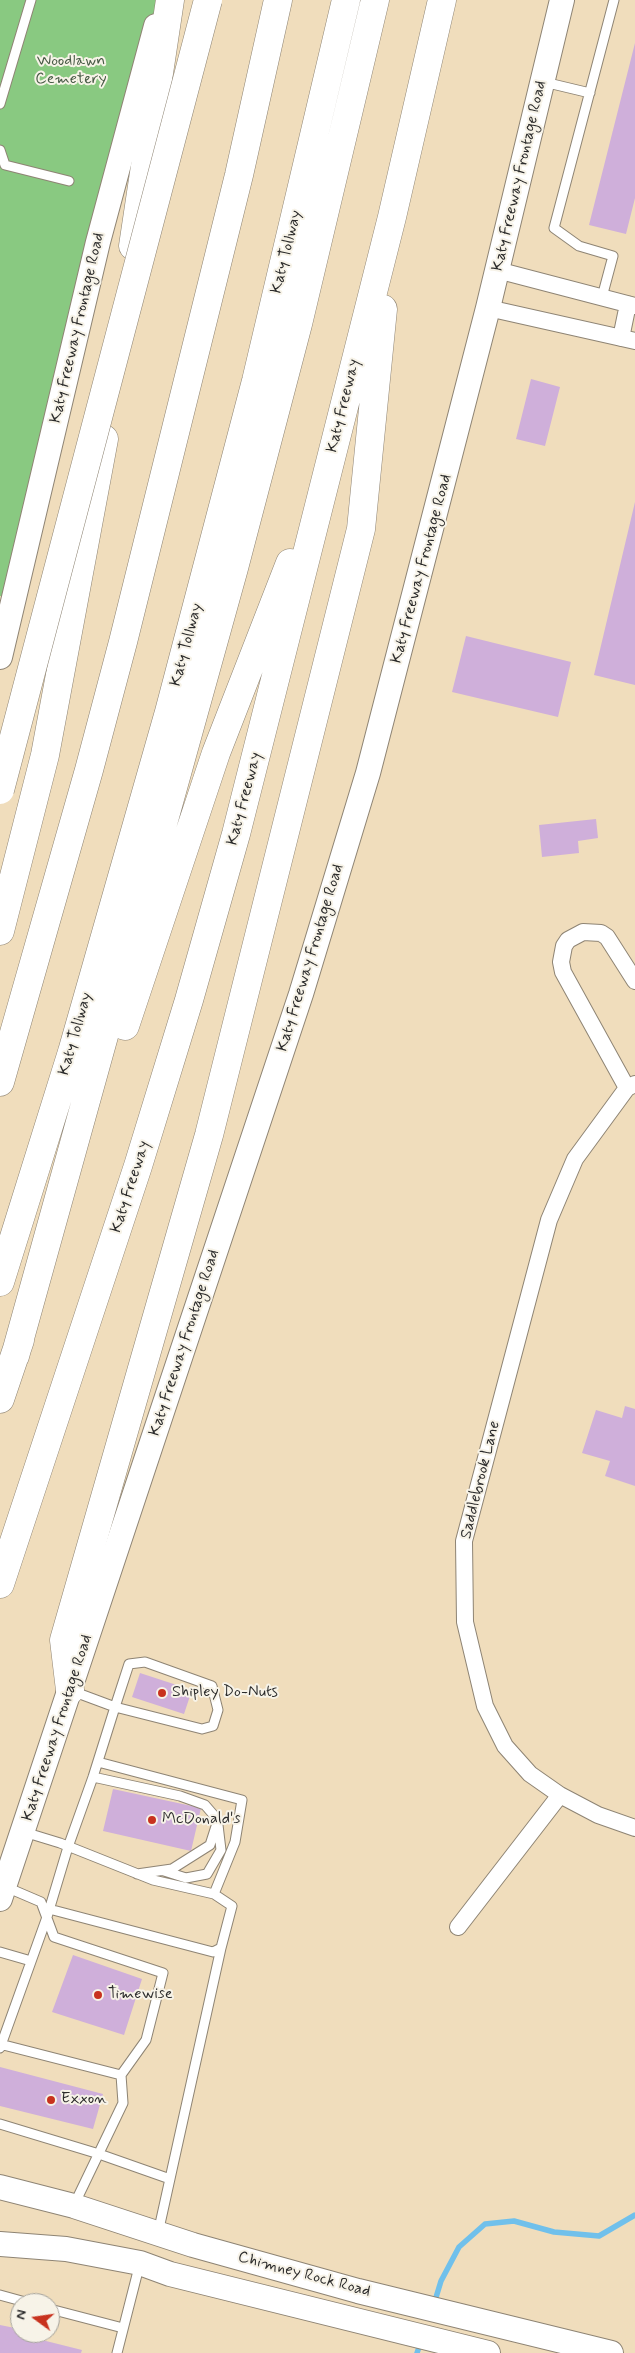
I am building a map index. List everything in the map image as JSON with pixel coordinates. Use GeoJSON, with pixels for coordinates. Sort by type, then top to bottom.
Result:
{"type":"FeatureCollection","features":[{"type":"Feature","properties":{"kind":"highway"},"geometry":{"type":"LineString","coordinates":[[0,931],[45,755],[104,440],[170,0]]}},
{"type":"Feature","properties":{"kind":"highway"},"geometry":{"type":"LineString","coordinates":[[0,790],[208,0]]}},
{"type":"Feature","properties":{"kind":"highway"},"geometry":{"type":"LineString","coordinates":[[0,1082],[89,770],[123,642],[237,185],[278,0]]}},
{"type":"Feature","properties":{"kind":"highway"},"geometry":{"type":"LineString","coordinates":[[318,128],[340,0]]}},
{"type":"Feature","properties":{"kind":"highway","name":"Katy Tollway"},"geometry":{"type":"LineString","coordinates":[[0,1282],[72,1052],[169,712],[256,382],[318,128],[346,0]]}},
{"type":"Feature","properties":{"kind":"highway"},"geometry":{"type":"LineString","coordinates":[[14,1356],[234,568],[298,324],[375,0]]}},
{"type":"Feature","properties":{"kind":"highway","name":"Katy Freeway"},"geometry":{"type":"LineString","coordinates":[[0,1584],[138,1166],[189,1000],[263,731],[392,217],[442,0]]}},
{"type":"Feature","properties":{"kind":"highway"},"geometry":{"type":"LineString","coordinates":[[70,1690],[64,1640],[208,1135],[361,529],[392,217]]}},
{"type":"Feature","properties":{"kind":"highway"},"geometry":{"type":"LineString","coordinates":[[0,1399],[216,753],[329,464]]}},
{"type":"Feature","properties":{"kind":"main road","name":"Katy Freeway Frontage Road"},"geometry":{"type":"LineString","coordinates":[[0,658],[98,242],[163,0]]}},
{"type":"Feature","properties":{"kind":"main road","name":"Katy Freeway Frontage Road"},"geometry":{"type":"LineString","coordinates":[[2,1893],[24,1832],[301,994],[365,783],[498,270],[562,0]]}},
{"type":"Feature","properties":{"kind":"main road","name":"Chimney Rock Road"},"geometry":{"type":"LineString","coordinates":[[0,2187],[74,2206],[193,2245],[358,2291],[611,2353]]}},
{"type":"Feature","properties":{"kind":"main road","name":"Chimney Rock Road"},"geometry":{"type":"LineString","coordinates":[[0,2244],[66,2249],[140,2263],[185,2278],[484,2352]]}},
{"type":"Feature","properties":{"kind":"main road"},"geometry":{"type":"LineString","coordinates":[[185,2278],[193,2245]]}},
{"type":"Feature","properties":{"kind":"street"},"geometry":{"type":"LineString","coordinates":[[488,308],[628,340],[632,305],[498,270]]}},
{"type":"Feature","properties":{"kind":"street"},"geometry":{"type":"LineString","coordinates":[[631,1086],[563,972],[561,962],[564,946],[568,940],[583,932],[601,933],[607,937],[635,981]]}},
{"type":"Feature","properties":{"kind":"street","name":"Saddlebrook Lane"},"geometry":{"type":"LineString","coordinates":[[631,1086],[575,1159],[548,1220],[464,1541],[465,1622],[485,1706],[505,1746],[530,1774],[560,1795],[598,1815],[635,1828]]}},
{"type":"Feature","properties":{"kind":"street"},"geometry":{"type":"LineString","coordinates":[[458,1926],[560,1795]]}},
{"type":"Feature","properties":{"kind":"lane"},"geometry":{"type":"LineString","coordinates":[[0,104],[31,0]]}},
{"type":"Feature","properties":{"kind":"lane"},"geometry":{"type":"LineString","coordinates":[[602,297],[613,256],[579,246],[554,228],[614,0]]}},
{"type":"Feature","properties":{"kind":"lane"},"geometry":{"type":"LineString","coordinates":[[543,81],[590,93]]}},
{"type":"Feature","properties":{"kind":"lane"},"geometry":{"type":"LineString","coordinates":[[0,150],[3,168],[69,181]]}},
{"type":"Feature","properties":{"kind":"lane"},"geometry":{"type":"LineString","coordinates":[[70,1690],[114,1707],[202,1729],[213,1726],[218,1710],[212,1686],[145,1662],[129,1664],[114,1707],[94,1777],[68,1847],[48,1913],[0,2045],[121,2075]]}},
{"type":"Feature","properties":{"kind":"lane"},"geometry":{"type":"LineString","coordinates":[[98,1762],[242,1800],[235,1842],[214,1894]]}},
{"type":"Feature","properties":{"kind":"lane"},"geometry":{"type":"LineString","coordinates":[[94,1777],[180,1796],[205,1805],[218,1820],[220,1850],[207,1874],[186,1878],[161,1871]]}},
{"type":"Feature","properties":{"kind":"lane"},"geometry":{"type":"LineString","coordinates":[[137,1874],[172,1869],[210,1845],[218,1820]]}},
{"type":"Feature","properties":{"kind":"lane"},"geometry":{"type":"LineString","coordinates":[[24,1832],[153,1880],[214,1894],[232,1906],[158,2233]]}},
{"type":"Feature","properties":{"kind":"lane"},"geometry":{"type":"LineString","coordinates":[[2,1893],[41,1902],[48,1913],[54,1937],[163,1973],[146,2040],[121,2075],[123,2103],[74,2206]]}},
{"type":"Feature","properties":{"kind":"lane"},"geometry":{"type":"LineString","coordinates":[[48,1913],[213,1952],[221,1948]]}},
{"type":"Feature","properties":{"kind":"lane"},"geometry":{"type":"LineString","coordinates":[[0,1952],[31,1961]]}},
{"type":"Feature","properties":{"kind":"lane"},"geometry":{"type":"LineString","coordinates":[[0,2124],[170,2178]]}},
{"type":"Feature","properties":{"kind":"lane"},"geometry":{"type":"LineString","coordinates":[[117,2353],[140,2263]]}},
{"type":"Feature","properties":{"kind":"lane"},"geometry":{"type":"LineString","coordinates":[[60,2312],[124,2328]]}},
{"type":"Feature","properties":{"kind":"green space","name":"Woodlawn Cemetery"},"geometry":{"type":"Polygon","coordinates":[[[0,0],[163,0],[13,599],[0,596],[0,0]]]}},
{"type":"Feature","properties":{"kind":"building"},"geometry":{"type":"Polygon","coordinates":[[[635,43],[635,198],[626,234],[589,225],[635,43]]]}},
{"type":"Feature","properties":{"kind":"building"},"geometry":{"type":"Polygon","coordinates":[[[531,379],[560,387],[545,446],[516,439],[531,379]]]}},
{"type":"Feature","properties":{"kind":"building"},"geometry":{"type":"Polygon","coordinates":[[[635,502],[635,685],[594,675],[635,502]]]}},
{"type":"Feature","properties":{"kind":"building"},"geometry":{"type":"Polygon","coordinates":[[[466,636],[571,662],[558,717],[452,692],[466,636]]]}},
{"type":"Feature","properties":{"kind":"building"},"geometry":{"type":"Polygon","coordinates":[[[596,819],[598,838],[578,841],[579,853],[542,857],[539,825],[596,819]]]}},
{"type":"Feature","properties":{"kind":"building"},"geometry":{"type":"Polygon","coordinates":[[[625,1406],[635,1409],[635,1486],[605,1476],[610,1461],[582,1453],[596,1410],[622,1418],[625,1406]]]}},
{"type":"Feature","properties":{"kind":"building","name":"Shipley Do-Nuts"},"geometry":{"type":"Polygon","coordinates":[[[140,1673],[192,1690],[184,1714],[132,1697],[140,1673]]]}},
{"type":"Feature","properties":{"kind":"building","name":"McDonald's"},"geometry":{"type":"Polygon","coordinates":[[[113,1789],[201,1808],[191,1851],[103,1831],[113,1789]]]}},
{"type":"Feature","properties":{"kind":"building","name":"Timewise"},"geometry":{"type":"Polygon","coordinates":[[[73,1955],[142,1979],[124,2035],[52,2012],[73,1955]]]}},
{"type":"Feature","properties":{"kind":"building","name":"Exxon"},"geometry":{"type":"Polygon","coordinates":[[[0,2067],[103,2094],[93,2129],[0,2106],[0,2067]]]}},
{"type":"Feature","properties":{"kind":"building"},"geometry":{"type":"Polygon","coordinates":[[[0,2325],[10,2327],[10,2343],[54,2343],[82,2350],[81,2353],[0,2353],[0,2325]]]}},
{"type":"Feature","properties":{"kind":"waterway"},"geometry":{"type":"LineString","coordinates":[[434,2304],[441,2281],[459,2247],[485,2224],[514,2221],[554,2232],[599,2236],[635,2215]]}},
{"type":"Feature","properties":{"kind":"waterway"},"geometry":{"type":"LineString","coordinates":[[417,2353],[421,2341]]}},
{"type":"Feature","properties":{"kind":"place","name":"Shipley Do-Nuts"},"geometry":{"type":"Point","coordinates":[162,1693]}},
{"type":"Feature","properties":{"kind":"place","name":"McDonald's"},"geometry":{"type":"Point","coordinates":[152,1820]}},
{"type":"Feature","properties":{"kind":"place","name":"Timewise"},"geometry":{"type":"Point","coordinates":[98,1995]}},
{"type":"Feature","properties":{"kind":"place","name":"Exxon"},"geometry":{"type":"Point","coordinates":[51,2100]}}]}
